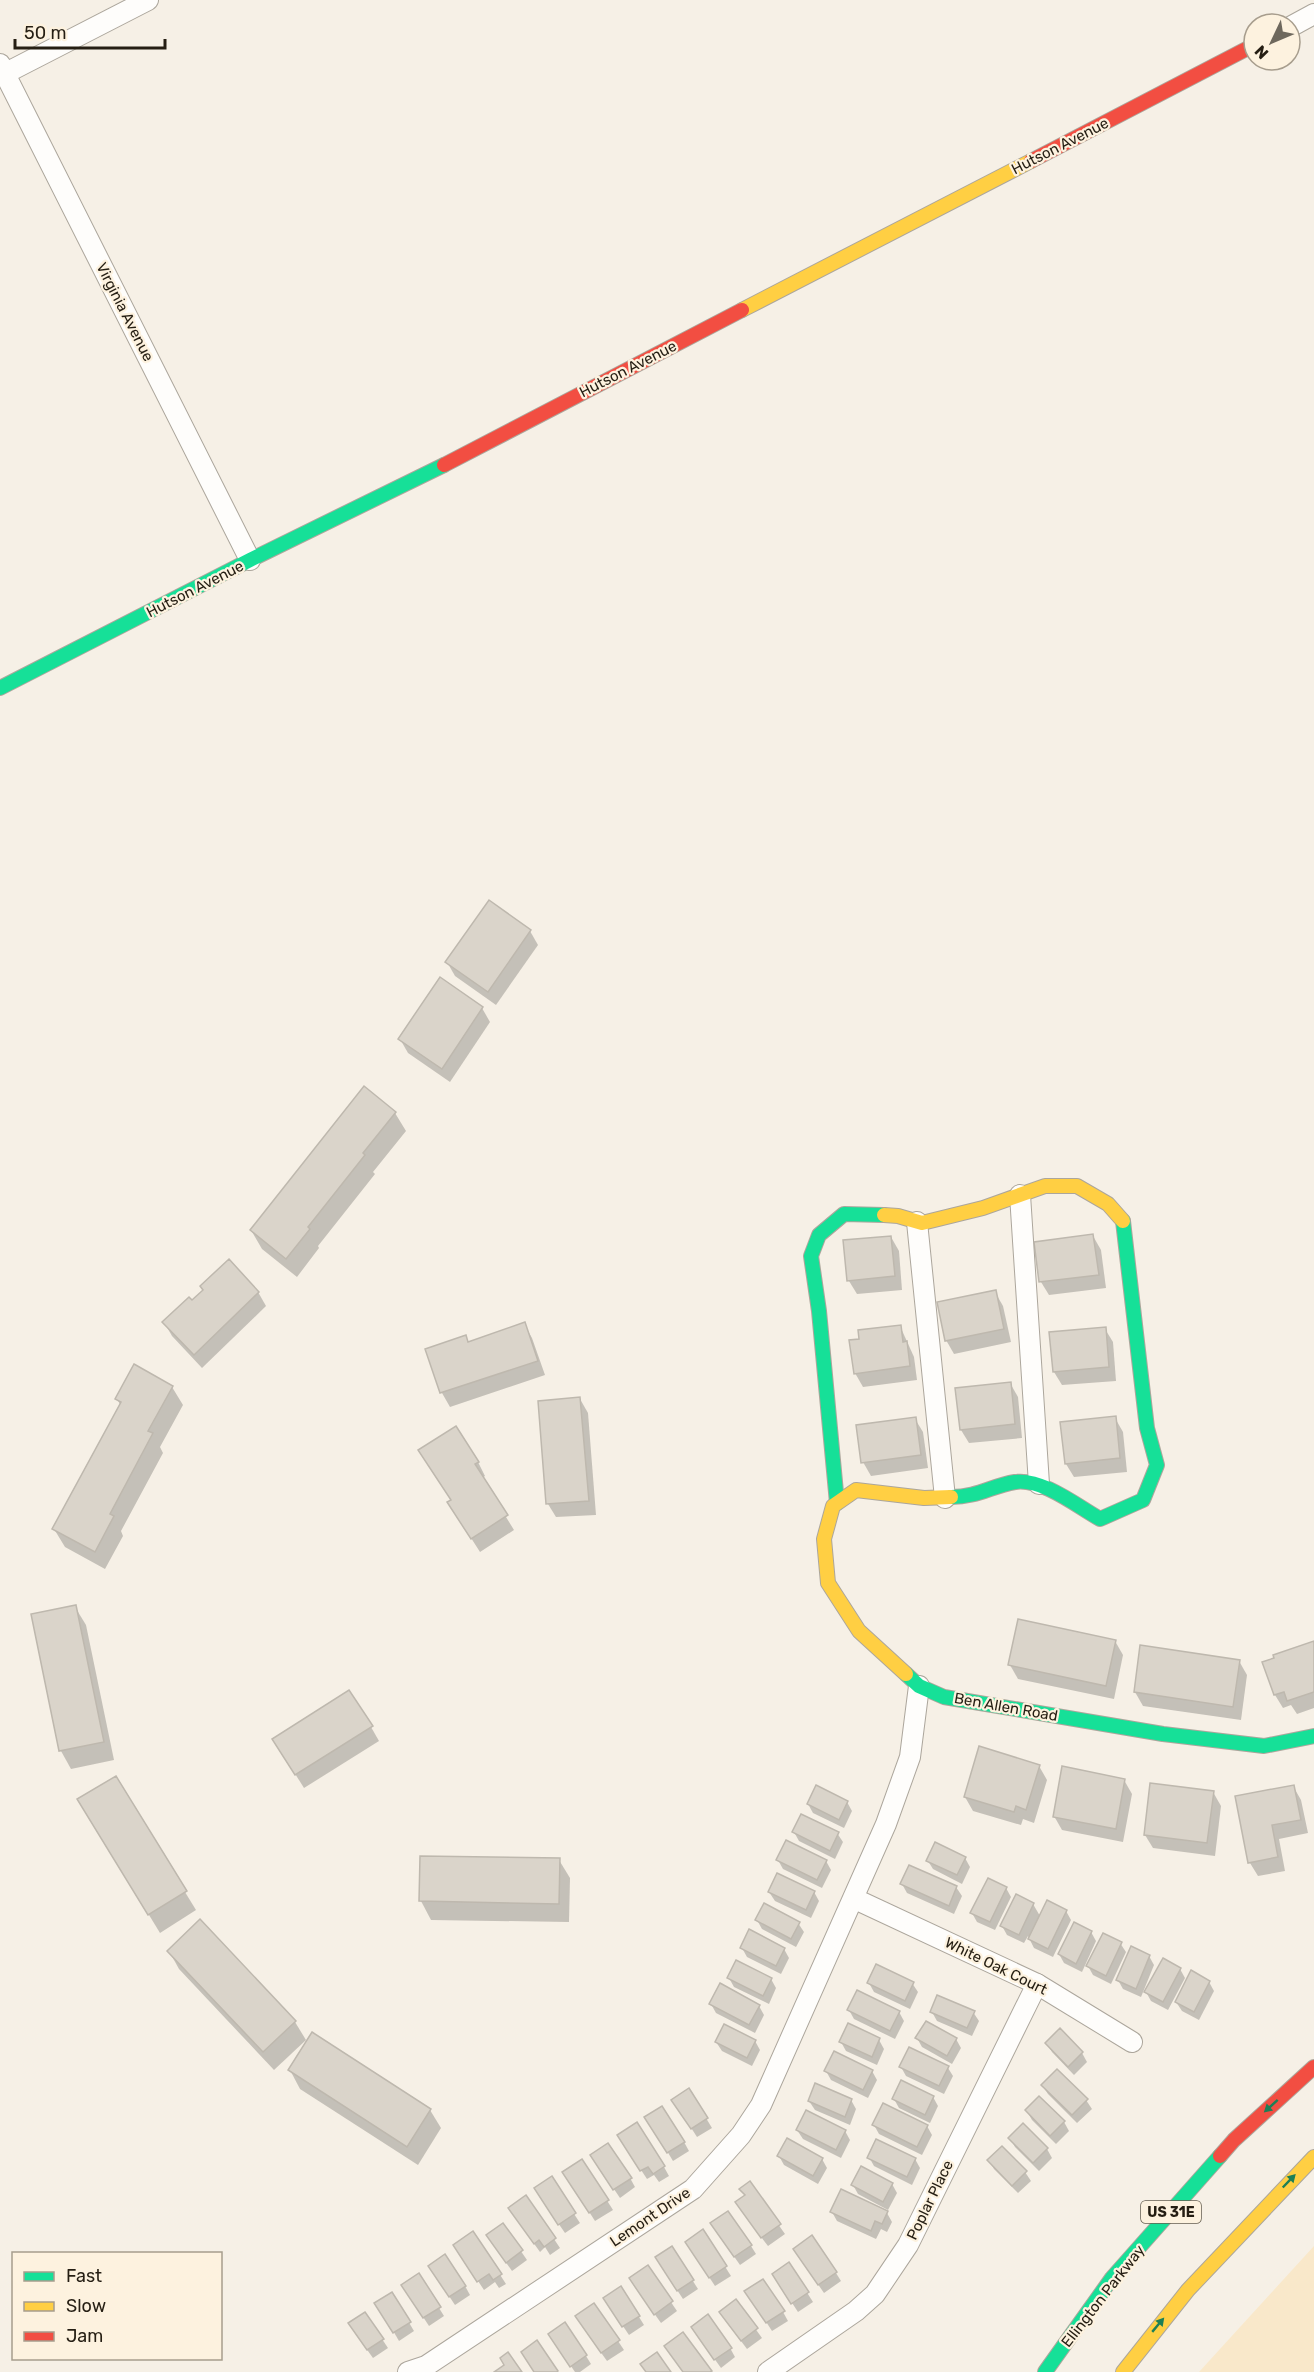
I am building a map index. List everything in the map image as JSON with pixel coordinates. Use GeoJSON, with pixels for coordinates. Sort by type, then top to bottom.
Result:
{"type":"FeatureCollection","features":[{"type":"Feature","properties":{"kind":"main road","name":"Hutson Avenue"},"geometry":{"type":"LineString","coordinates":[[0,688],[250,560],[436,469],[1242,51]]}},
{"type":"Feature","properties":{"kind":"main road"},"geometry":{"type":"LineString","coordinates":[[1045,1186],[1077,1186],[1108,1204],[1123,1221],[1147,1428],[1157,1465],[1143,1500],[1100,1519],[1039,1484],[1016,1482],[969,1497],[924,1498],[856,1490],[837,1503],[819,1311],[811,1256],[819,1235],[844,1214],[898,1216],[922,1223],[983,1208],[1020,1195],[1045,1186]]}},
{"type":"Feature","properties":{"kind":"main road","name":"Ben Allen Road"},"geometry":{"type":"LineString","coordinates":[[837,1503],[833,1506],[824,1539],[828,1583],[859,1631],[919,1686],[944,1697],[1163,1734],[1264,1746],[1314,1736]]}},
{"type":"Feature","properties":{"kind":"main road","name":"Ellington Parkway"},"geometry":{"type":"LineString","coordinates":[[1045,2372],[1112,2278],[1234,2140],[1314,2067]]}},
{"type":"Feature","properties":{"kind":"main road"},"geometry":{"type":"LineString","coordinates":[[1123,2372],[1186,2292],[1314,2157]]}},
{"type":"Feature","properties":{"kind":"street"},"geometry":{"type":"LineString","coordinates":[[2,71],[148,0]]}},
{"type":"Feature","properties":{"kind":"street","name":"Virginia Avenue"},"geometry":{"type":"LineString","coordinates":[[2,71],[250,560]]}},
{"type":"Feature","properties":{"kind":"street"},"geometry":{"type":"LineString","coordinates":[[1020,1195],[1039,1484]]}},
{"type":"Feature","properties":{"kind":"street"},"geometry":{"type":"LineString","coordinates":[[917,1222],[945,1498]]}},
{"type":"Feature","properties":{"kind":"street","name":"Lemont Drive"},"geometry":{"type":"LineString","coordinates":[[408,2372],[426,2366],[693,2189],[741,2135],[761,2105],[855,1899],[886,1824],[910,1757],[919,1686]]}},
{"type":"Feature","properties":{"kind":"street","name":"White Oak Court"},"geometry":{"type":"LineString","coordinates":[[855,1899],[1037,1984],[1132,2042]]}},
{"type":"Feature","properties":{"kind":"street","name":"Poplar Place"},"geometry":{"type":"LineString","coordinates":[[768,2372],[856,2311],[875,2294],[908,2245],[1037,1984]]}},
{"type":"Feature","properties":{"kind":"shaded area"},"geometry":{"type":"Polygon","coordinates":[[[1314,2246],[1314,2372],[1199,2372],[1314,2246]]]}},
{"type":"Feature","properties":{"kind":"building"},"geometry":{"type":"Polygon","coordinates":[[[489,900],[531,930],[488,992],[445,962],[489,900]]]}},
{"type":"Feature","properties":{"kind":"building"},"geometry":{"type":"Polygon","coordinates":[[[440,977],[483,1007],[442,1069],[398,1039],[440,977]]]}},
{"type":"Feature","properties":{"kind":"building"},"geometry":{"type":"Polygon","coordinates":[[[364,1086],[396,1112],[363,1153],[365,1155],[308,1227],[310,1229],[286,1259],[250,1230],[364,1086]]]}},
{"type":"Feature","properties":{"kind":"building"},"geometry":{"type":"Polygon","coordinates":[[[1093,1234],[1099,1275],[1039,1282],[1034,1242],[1093,1234]]]}},
{"type":"Feature","properties":{"kind":"building"},"geometry":{"type":"Polygon","coordinates":[[[891,1236],[895,1276],[847,1281],[843,1240],[891,1236]]]}},
{"type":"Feature","properties":{"kind":"building"},"geometry":{"type":"Polygon","coordinates":[[[229,1259],[259,1292],[194,1355],[162,1322],[189,1297],[192,1300],[203,1290],[200,1286],[229,1259]]]}},
{"type":"Feature","properties":{"kind":"building"},"geometry":{"type":"Polygon","coordinates":[[[996,1290],[1004,1329],[945,1341],[937,1302],[996,1290]]]}},
{"type":"Feature","properties":{"kind":"building"},"geometry":{"type":"Polygon","coordinates":[[[525,1322],[538,1361],[440,1393],[425,1349],[466,1335],[468,1342],[525,1322]]]}},
{"type":"Feature","properties":{"kind":"building"},"geometry":{"type":"Polygon","coordinates":[[[901,1325],[903,1342],[907,1341],[910,1366],[854,1374],[849,1340],[859,1339],[858,1330],[901,1325]]]}},
{"type":"Feature","properties":{"kind":"building"},"geometry":{"type":"Polygon","coordinates":[[[1106,1327],[1109,1367],[1053,1372],[1049,1332],[1106,1327]]]}},
{"type":"Feature","properties":{"kind":"building"},"geometry":{"type":"Polygon","coordinates":[[[134,1364],[173,1386],[148,1431],[153,1433],[110,1514],[114,1516],[95,1552],[52,1529],[121,1402],[115,1399],[134,1364]]]}},
{"type":"Feature","properties":{"kind":"building"},"geometry":{"type":"Polygon","coordinates":[[[1011,1382],[1015,1424],[960,1430],[955,1388],[1011,1382]]]}},
{"type":"Feature","properties":{"kind":"building"},"geometry":{"type":"Polygon","coordinates":[[[580,1397],[589,1501],[546,1504],[538,1401],[580,1397]]]}},
{"type":"Feature","properties":{"kind":"building"},"geometry":{"type":"Polygon","coordinates":[[[1116,1416],[1120,1458],[1065,1464],[1060,1422],[1116,1416]]]}},
{"type":"Feature","properties":{"kind":"building"},"geometry":{"type":"Polygon","coordinates":[[[916,1417],[921,1455],[861,1463],[856,1425],[916,1417]]]}},
{"type":"Feature","properties":{"kind":"building"},"geometry":{"type":"Polygon","coordinates":[[[456,1426],[479,1462],[475,1464],[508,1515],[471,1539],[447,1502],[451,1500],[418,1450],[456,1426]]]}},
{"type":"Feature","properties":{"kind":"building"},"geometry":{"type":"Polygon","coordinates":[[[76,1605],[104,1742],[59,1751],[31,1614],[76,1605]]]}},
{"type":"Feature","properties":{"kind":"building"},"geometry":{"type":"Polygon","coordinates":[[[1018,1619],[1116,1640],[1106,1686],[1008,1665],[1018,1619]]]}},
{"type":"Feature","properties":{"kind":"building"},"geometry":{"type":"Polygon","coordinates":[[[1314,1641],[1314,1692],[1287,1701],[1284,1692],[1274,1695],[1262,1662],[1274,1658],[1273,1655],[1314,1641]]]}},
{"type":"Feature","properties":{"kind":"building"},"geometry":{"type":"Polygon","coordinates":[[[1140,1645],[1240,1660],[1233,1707],[1134,1692],[1140,1645]]]}},
{"type":"Feature","properties":{"kind":"building"},"geometry":{"type":"Polygon","coordinates":[[[349,1690],[373,1726],[295,1775],[272,1739],[349,1690]]]}},
{"type":"Feature","properties":{"kind":"building"},"geometry":{"type":"Polygon","coordinates":[[[979,1746],[1040,1765],[1026,1810],[1016,1806],[1014,1812],[964,1797],[979,1746]]]}},
{"type":"Feature","properties":{"kind":"building"},"geometry":{"type":"Polygon","coordinates":[[[1062,1766],[1125,1779],[1116,1829],[1053,1817],[1062,1766]]]}},
{"type":"Feature","properties":{"kind":"building"},"geometry":{"type":"Polygon","coordinates":[[[116,1776],[187,1891],[148,1915],[77,1799],[116,1776]]]}},
{"type":"Feature","properties":{"kind":"building"},"geometry":{"type":"Polygon","coordinates":[[[1150,1783],[1214,1791],[1207,1843],[1144,1835],[1150,1783]]]}},
{"type":"Feature","properties":{"kind":"building"},"geometry":{"type":"Polygon","coordinates":[[[816,1785],[848,1801],[839,1820],[807,1804],[816,1785]]]}},
{"type":"Feature","properties":{"kind":"building"},"geometry":{"type":"Polygon","coordinates":[[[1294,1785],[1301,1820],[1272,1825],[1278,1857],[1248,1863],[1235,1796],[1294,1785]]]}},
{"type":"Feature","properties":{"kind":"building"},"geometry":{"type":"Polygon","coordinates":[[[801,1814],[839,1832],[830,1851],[792,1832],[801,1814]]]}},
{"type":"Feature","properties":{"kind":"building"},"geometry":{"type":"Polygon","coordinates":[[[786,1840],[827,1860],[817,1880],[776,1860],[786,1840]]]}},
{"type":"Feature","properties":{"kind":"building"},"geometry":{"type":"Polygon","coordinates":[[[935,1842],[966,1857],[957,1875],[926,1861],[935,1842]]]}},
{"type":"Feature","properties":{"kind":"building"},"geometry":{"type":"Polygon","coordinates":[[[420,1856],[560,1858],[559,1904],[419,1901],[420,1856]]]}},
{"type":"Feature","properties":{"kind":"building"},"geometry":{"type":"Polygon","coordinates":[[[909,1865],[957,1886],[949,1906],[900,1884],[909,1865]]]}},
{"type":"Feature","properties":{"kind":"building"},"geometry":{"type":"Polygon","coordinates":[[[777,1873],[815,1891],[806,1910],[768,1892],[777,1873]]]}},
{"type":"Feature","properties":{"kind":"building"},"geometry":{"type":"Polygon","coordinates":[[[988,1878],[1007,1887],[990,1922],[970,1913],[988,1878]]]}},
{"type":"Feature","properties":{"kind":"building"},"geometry":{"type":"Polygon","coordinates":[[[1016,1894],[1034,1903],[1019,1935],[1000,1926],[1016,1894]]]}},
{"type":"Feature","properties":{"kind":"building"},"geometry":{"type":"Polygon","coordinates":[[[1047,1900],[1067,1910],[1048,1949],[1028,1939],[1047,1900]]]}},
{"type":"Feature","properties":{"kind":"building"},"geometry":{"type":"Polygon","coordinates":[[[764,1903],[800,1922],[791,1939],[755,1920],[764,1903]]]}},
{"type":"Feature","properties":{"kind":"building"},"geometry":{"type":"Polygon","coordinates":[[[200,1919],[296,2021],[263,2052],[167,1951],[200,1919]]]}},
{"type":"Feature","properties":{"kind":"building"},"geometry":{"type":"Polygon","coordinates":[[[1074,1922],[1092,1931],[1076,1964],[1058,1954],[1074,1922]]]}},
{"type":"Feature","properties":{"kind":"building"},"geometry":{"type":"Polygon","coordinates":[[[749,1929],[785,1948],[776,1966],[740,1948],[749,1929]]]}},
{"type":"Feature","properties":{"kind":"building"},"geometry":{"type":"Polygon","coordinates":[[[1103,1933],[1122,1942],[1106,1976],[1086,1966],[1103,1933]]]}},
{"type":"Feature","properties":{"kind":"building"},"geometry":{"type":"Polygon","coordinates":[[[1131,1946],[1150,1955],[1136,1989],[1116,1980],[1131,1946]]]}},
{"type":"Feature","properties":{"kind":"building"},"geometry":{"type":"Polygon","coordinates":[[[1163,1958],[1181,1968],[1163,2002],[1144,1992],[1163,1958]]]}},
{"type":"Feature","properties":{"kind":"building"},"geometry":{"type":"Polygon","coordinates":[[[736,1960],[772,1978],[763,1996],[727,1978],[736,1960]]]}},
{"type":"Feature","properties":{"kind":"building"},"geometry":{"type":"Polygon","coordinates":[[[876,1964],[914,1982],[905,2001],[867,1983],[876,1964]]]}},
{"type":"Feature","properties":{"kind":"building"},"geometry":{"type":"Polygon","coordinates":[[[1191,1970],[1210,1981],[1194,2012],[1175,2002],[1191,1970]]]}},
{"type":"Feature","properties":{"kind":"building"},"geometry":{"type":"Polygon","coordinates":[[[720,1983],[760,2005],[749,2025],[709,2004],[720,1983]]]}},
{"type":"Feature","properties":{"kind":"building"},"geometry":{"type":"Polygon","coordinates":[[[857,1990],[900,2011],[890,2031],[847,2010],[857,1990]]]}},
{"type":"Feature","properties":{"kind":"building"},"geometry":{"type":"Polygon","coordinates":[[[937,1995],[975,2011],[967,2028],[930,2012],[937,1995]]]}},
{"type":"Feature","properties":{"kind":"building"},"geometry":{"type":"Polygon","coordinates":[[[926,2021],[957,2038],[947,2056],[915,2038],[926,2021]]]}},
{"type":"Feature","properties":{"kind":"building"},"geometry":{"type":"Polygon","coordinates":[[[848,2023],[880,2038],[872,2057],[839,2042],[848,2023]]]}},
{"type":"Feature","properties":{"kind":"building"},"geometry":{"type":"Polygon","coordinates":[[[724,2024],[756,2040],[747,2058],[715,2042],[724,2024]]]}},
{"type":"Feature","properties":{"kind":"building"},"geometry":{"type":"Polygon","coordinates":[[[1060,2028],[1083,2052],[1068,2067],[1045,2043],[1060,2028]]]}},
{"type":"Feature","properties":{"kind":"building"},"geometry":{"type":"Polygon","coordinates":[[[312,2032],[431,2109],[407,2147],[288,2070],[312,2032]]]}},
{"type":"Feature","properties":{"kind":"building"},"geometry":{"type":"Polygon","coordinates":[[[909,2047],[949,2066],[939,2086],[899,2067],[909,2047]]]}},
{"type":"Feature","properties":{"kind":"building"},"geometry":{"type":"Polygon","coordinates":[[[834,2051],[873,2070],[863,2090],[824,2071],[834,2051]]]}},
{"type":"Feature","properties":{"kind":"building"},"geometry":{"type":"Polygon","coordinates":[[[1057,2069],[1088,2099],[1072,2115],[1041,2085],[1057,2069]]]}},
{"type":"Feature","properties":{"kind":"building"},"geometry":{"type":"Polygon","coordinates":[[[901,2080],[934,2096],[925,2115],[892,2099],[901,2080]]]}},
{"type":"Feature","properties":{"kind":"building"},"geometry":{"type":"Polygon","coordinates":[[[815,2083],[852,2099],[845,2117],[808,2101],[815,2083]]]}},
{"type":"Feature","properties":{"kind":"building"},"geometry":{"type":"Polygon","coordinates":[[[689,2088],[708,2118],[691,2129],[671,2100],[689,2088]]]}},
{"type":"Feature","properties":{"kind":"building"},"geometry":{"type":"Polygon","coordinates":[[[1039,2096],[1065,2121],[1050,2136],[1025,2110],[1039,2096]]]}},
{"type":"Feature","properties":{"kind":"building"},"geometry":{"type":"Polygon","coordinates":[[[883,2103],[928,2125],[917,2147],[872,2125],[883,2103]]]}},
{"type":"Feature","properties":{"kind":"building"},"geometry":{"type":"Polygon","coordinates":[[[662,2106],[685,2142],[667,2153],[644,2117],[662,2106]]]}},
{"type":"Feature","properties":{"kind":"building"},"geometry":{"type":"Polygon","coordinates":[[[806,2110],[846,2130],[836,2150],[796,2130],[806,2110]]]}},
{"type":"Feature","properties":{"kind":"building"},"geometry":{"type":"Polygon","coordinates":[[[637,2122],[665,2166],[653,2174],[648,2167],[640,2171],[617,2135],[637,2122]]]}},
{"type":"Feature","properties":{"kind":"building"},"geometry":{"type":"Polygon","coordinates":[[[1023,2123],[1048,2148],[1033,2163],[1008,2138],[1023,2123]]]}},
{"type":"Feature","properties":{"kind":"building"},"geometry":{"type":"Polygon","coordinates":[[[787,2138],[823,2158],[813,2176],[777,2156],[787,2138]]]}},
{"type":"Feature","properties":{"kind":"building"},"geometry":{"type":"Polygon","coordinates":[[[876,2139],[916,2158],[907,2177],[867,2158],[876,2139]]]}},
{"type":"Feature","properties":{"kind":"building"},"geometry":{"type":"Polygon","coordinates":[[[608,2143],[632,2178],[613,2190],[590,2155],[608,2143]]]}},
{"type":"Feature","properties":{"kind":"building"},"geometry":{"type":"Polygon","coordinates":[[[1002,2146],[1027,2171],[1012,2186],[987,2160],[1002,2146]]]}},
{"type":"Feature","properties":{"kind":"building"},"geometry":{"type":"Polygon","coordinates":[[[582,2159],[609,2200],[589,2213],[562,2172],[582,2159]]]}},
{"type":"Feature","properties":{"kind":"building"},"geometry":{"type":"Polygon","coordinates":[[[861,2166],[893,2183],[883,2202],[851,2185],[861,2166]]]}},
{"type":"Feature","properties":{"kind":"building"},"geometry":{"type":"Polygon","coordinates":[[[552,2176],[576,2213],[558,2225],[534,2188],[552,2176]]]}},
{"type":"Feature","properties":{"kind":"building"},"geometry":{"type":"Polygon","coordinates":[[[750,2181],[781,2224],[761,2238],[735,2202],[745,2195],[739,2189],[750,2181]]]}},
{"type":"Feature","properties":{"kind":"building"},"geometry":{"type":"Polygon","coordinates":[[[841,2189],[888,2211],[882,2224],[875,2221],[871,2231],[830,2212],[841,2189]]]}},
{"type":"Feature","properties":{"kind":"building"},"geometry":{"type":"Polygon","coordinates":[[[526,2195],[556,2238],[544,2247],[539,2240],[534,2244],[508,2208],[526,2195]]]}},
{"type":"Feature","properties":{"kind":"building"},"geometry":{"type":"Polygon","coordinates":[[[728,2211],[752,2245],[734,2257],[710,2223],[728,2211]]]}},
{"type":"Feature","properties":{"kind":"building"},"geometry":{"type":"Polygon","coordinates":[[[503,2223],[523,2250],[506,2263],[486,2235],[503,2223]]]}},
{"type":"Feature","properties":{"kind":"building"},"geometry":{"type":"Polygon","coordinates":[[[703,2229],[727,2266],[709,2278],[685,2242],[703,2229]]]}},
{"type":"Feature","properties":{"kind":"building"},"geometry":{"type":"Polygon","coordinates":[[[473,2231],[502,2274],[493,2280],[489,2274],[477,2282],[453,2245],[473,2231]]]}},
{"type":"Feature","properties":{"kind":"building"},"geometry":{"type":"Polygon","coordinates":[[[812,2235],[837,2272],[818,2285],[793,2249],[812,2235]]]}},
{"type":"Feature","properties":{"kind":"building"},"geometry":{"type":"Polygon","coordinates":[[[672,2246],[694,2280],[677,2291],[655,2257],[672,2246]]]}},
{"type":"Feature","properties":{"kind":"building"},"geometry":{"type":"Polygon","coordinates":[[[445,2254],[466,2286],[449,2297],[428,2266],[445,2254]]]}},
{"type":"Feature","properties":{"kind":"building"},"geometry":{"type":"Polygon","coordinates":[[[789,2262],[809,2292],[791,2304],[772,2274],[789,2262]]]}},
{"type":"Feature","properties":{"kind":"building"},"geometry":{"type":"Polygon","coordinates":[[[648,2265],[673,2301],[654,2315],[629,2278],[648,2265]]]}},
{"type":"Feature","properties":{"kind":"building"},"geometry":{"type":"Polygon","coordinates":[[[419,2273],[441,2307],[423,2318],[401,2285],[419,2273]]]}},
{"type":"Feature","properties":{"kind":"building"},"geometry":{"type":"Polygon","coordinates":[[[763,2279],[785,2311],[766,2323],[744,2291],[763,2279]]]}},
{"type":"Feature","properties":{"kind":"building"},"geometry":{"type":"Polygon","coordinates":[[[621,2286],[640,2316],[622,2327],[603,2298],[621,2286]]]}},
{"type":"Feature","properties":{"kind":"building"},"geometry":{"type":"Polygon","coordinates":[[[392,2292],[411,2322],[393,2333],[374,2303],[392,2292]]]}},
{"type":"Feature","properties":{"kind":"building"},"geometry":{"type":"Polygon","coordinates":[[[736,2299],[758,2328],[741,2341],[719,2312],[736,2299]]]}},
{"type":"Feature","properties":{"kind":"building"},"geometry":{"type":"Polygon","coordinates":[[[594,2303],[620,2340],[601,2353],[575,2316],[594,2303]]]}},
{"type":"Feature","properties":{"kind":"building"},"geometry":{"type":"Polygon","coordinates":[[[365,2312],[384,2339],[367,2350],[348,2323],[365,2312]]]}},
{"type":"Feature","properties":{"kind":"building"},"geometry":{"type":"Polygon","coordinates":[[[708,2314],[732,2348],[714,2360],[691,2327],[708,2314]]]}},
{"type":"Feature","properties":{"kind":"building"},"geometry":{"type":"Polygon","coordinates":[[[565,2322],[587,2355],[570,2367],[548,2334],[565,2322]]]}},
{"type":"Feature","properties":{"kind":"building"},"geometry":{"type":"Polygon","coordinates":[[[683,2332],[712,2371],[683,2372],[664,2346],[683,2332]]]}},
{"type":"Feature","properties":{"kind":"building"},"geometry":{"type":"Polygon","coordinates":[[[537,2340],[557,2372],[534,2372],[521,2352],[537,2340]]]}},
{"type":"Feature","properties":{"kind":"building"},"geometry":{"type":"Polygon","coordinates":[[[508,2352],[522,2372],[494,2372],[504,2365],[500,2358],[508,2352]]]}},
{"type":"Feature","properties":{"kind":"building"},"geometry":{"type":"Polygon","coordinates":[[[657,2352],[671,2372],[646,2372],[640,2364],[657,2352]]]}},
{"type":"Feature","properties":{"kind":"traffic: fast"},"geometry":{"type":"LineString","coordinates":[[0,688],[250,560],[444,465]]}},
{"type":"Feature","properties":{"kind":"traffic: fast"},"geometry":{"type":"LineString","coordinates":[[837,1503],[819,1311],[811,1256],[819,1235],[844,1214],[884,1215]]}},
{"type":"Feature","properties":{"kind":"traffic: fast"},"geometry":{"type":"LineString","coordinates":[[951,1497],[961,1497],[1015,1482],[1025,1482],[1059,1494],[1100,1519],[1143,1500],[1157,1465],[1147,1428],[1123,1221]]}},
{"type":"Feature","properties":{"kind":"traffic: fast"},"geometry":{"type":"LineString","coordinates":[[906,1674],[919,1686],[944,1697],[1163,1734],[1264,1746],[1314,1736]]}},
{"type":"Feature","properties":{"kind":"traffic: fast"},"geometry":{"type":"LineString","coordinates":[[1045,2372],[1112,2278],[1220,2156]]}},
{"type":"Feature","properties":{"kind":"traffic: slow"},"geometry":{"type":"LineString","coordinates":[[742,310],[1031,161]]}},
{"type":"Feature","properties":{"kind":"traffic: slow"},"geometry":{"type":"LineString","coordinates":[[884,1215],[898,1216],[922,1223],[983,1208],[1045,1186],[1077,1186],[1108,1204],[1123,1221]]}},
{"type":"Feature","properties":{"kind":"traffic: slow"},"geometry":{"type":"LineString","coordinates":[[906,1674],[859,1631],[828,1583],[824,1539],[833,1506],[856,1490],[924,1498],[951,1497]]}},
{"type":"Feature","properties":{"kind":"traffic: slow"},"geometry":{"type":"LineString","coordinates":[[1123,2372],[1188,2290],[1314,2157]]}},
{"type":"Feature","properties":{"kind":"traffic: jam"},"geometry":{"type":"LineString","coordinates":[[1031,161],[1242,51]]}},
{"type":"Feature","properties":{"kind":"traffic: jam"},"geometry":{"type":"LineString","coordinates":[[444,465],[742,310]]}},
{"type":"Feature","properties":{"kind":"traffic: jam"},"geometry":{"type":"LineString","coordinates":[[1220,2156],[1234,2140],[1314,2067]]}}]}
